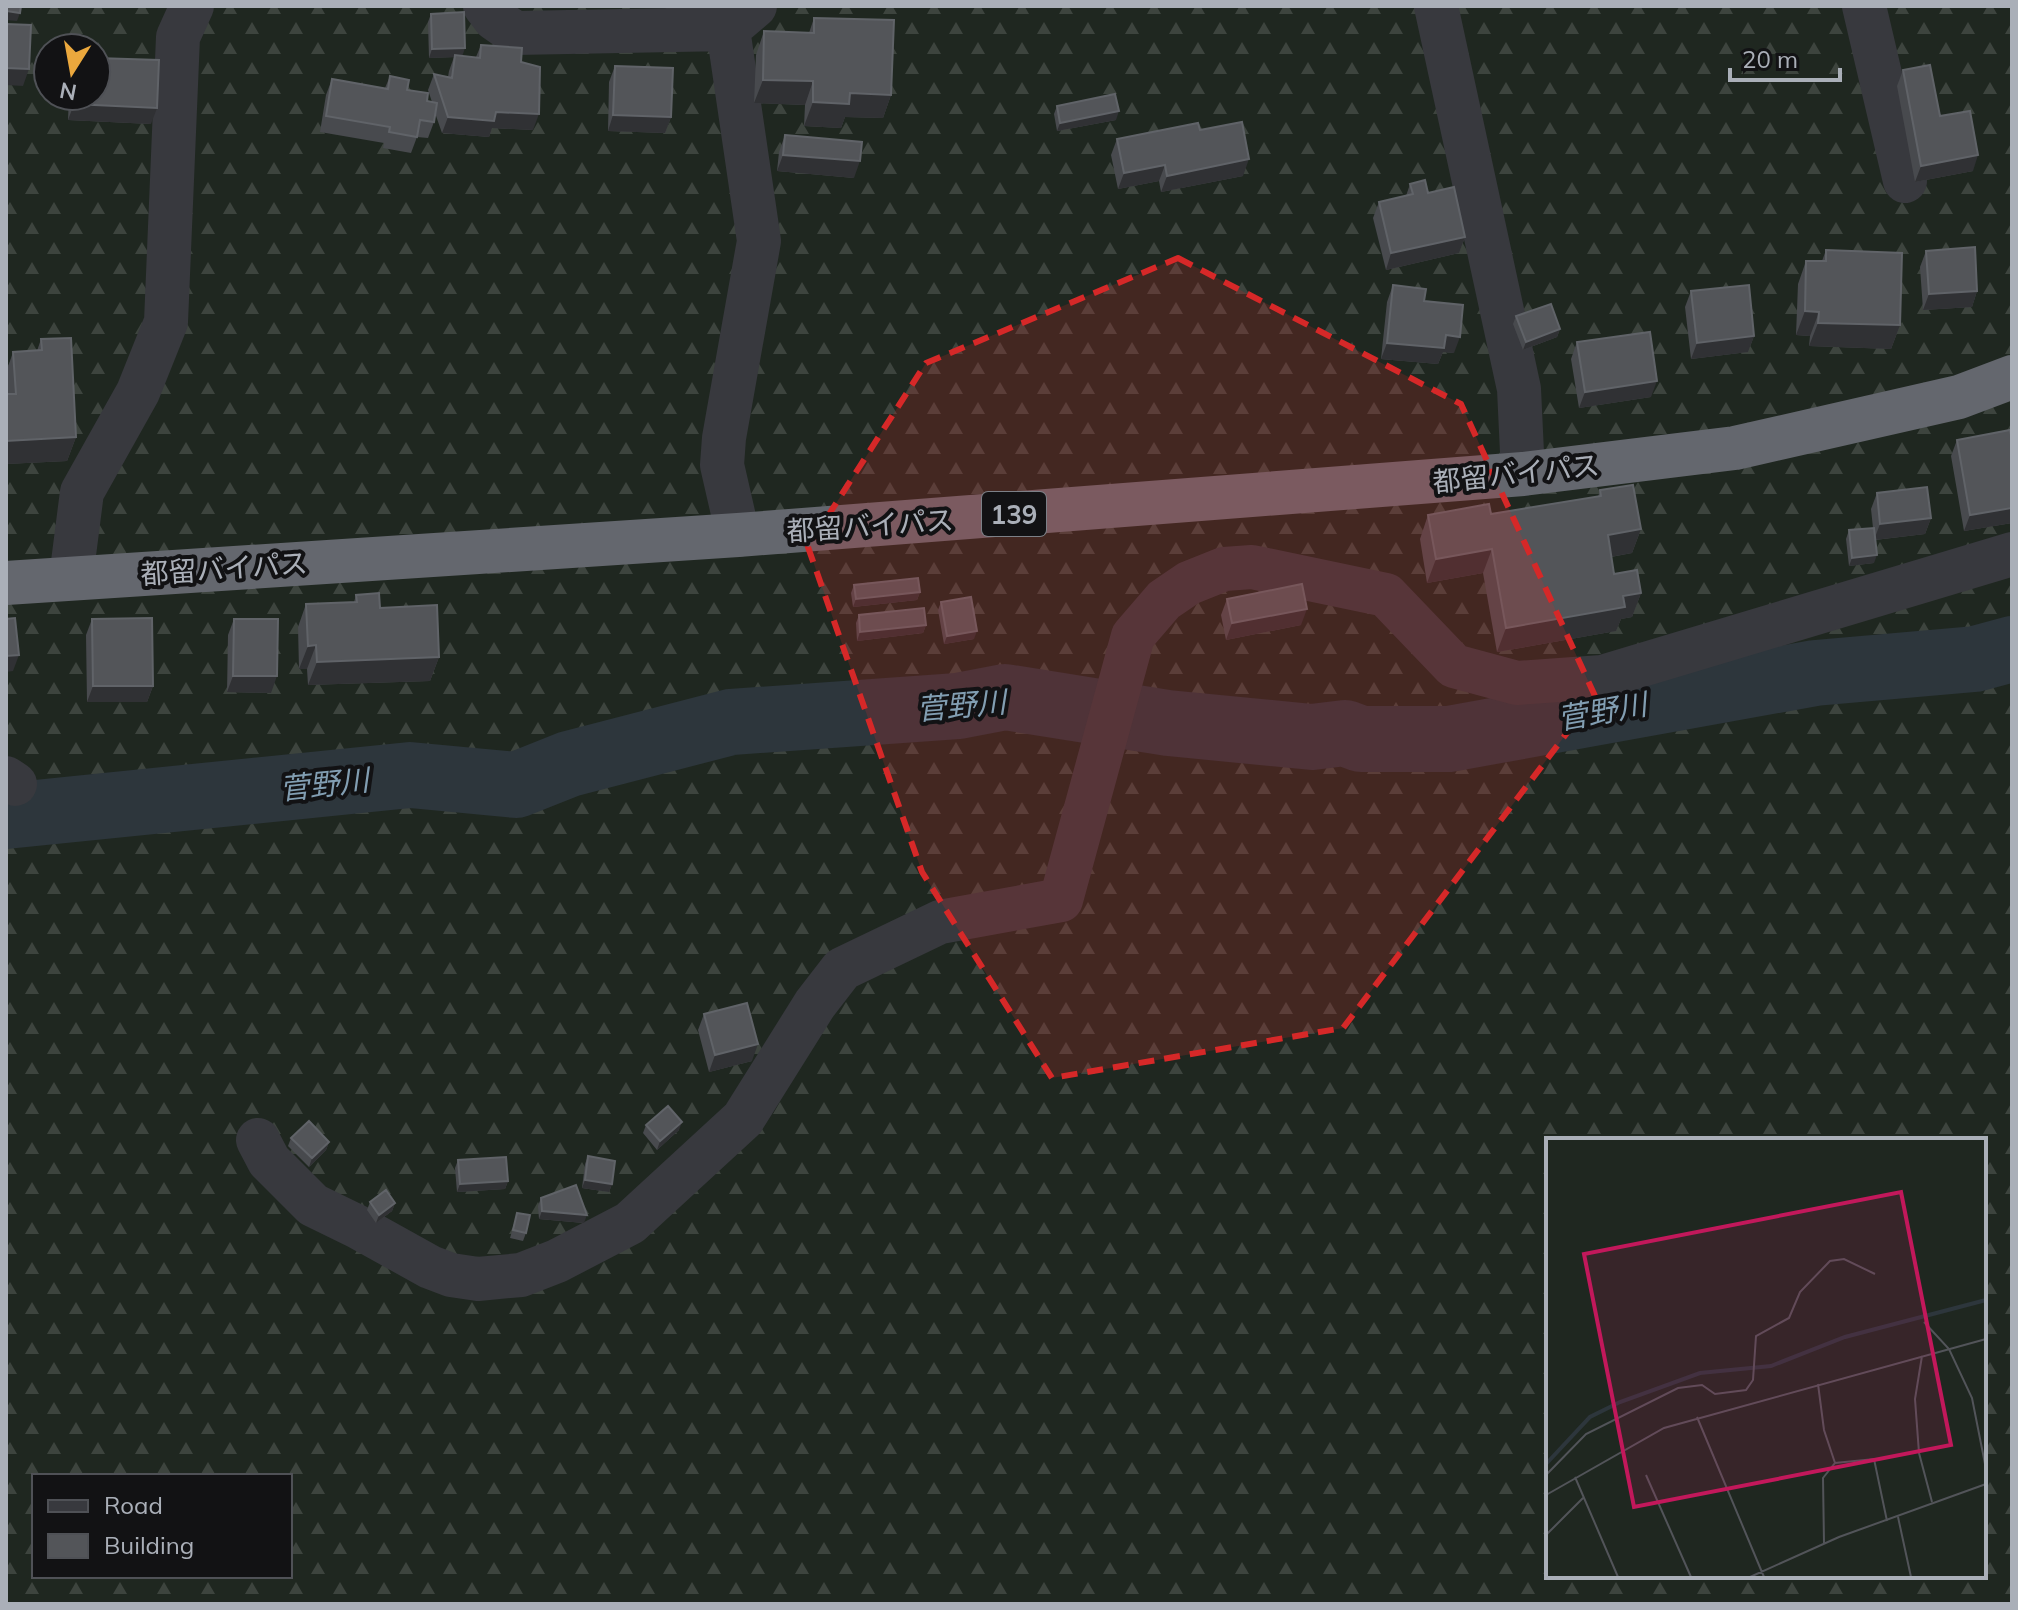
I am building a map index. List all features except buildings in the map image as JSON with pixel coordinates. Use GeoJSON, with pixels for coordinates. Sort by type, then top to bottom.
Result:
{"type":"FeatureCollection","features":[{"type":"Feature","properties":{"kind":"highway","name":"都留バイパス"},"geometry":{"type":"LineString","coordinates":[[6,583],[738,535],[1523,474],[1735,448],[1959,397],[2012,377]]}},
{"type":"Feature","properties":{"kind":"street"},"geometry":{"type":"LineString","coordinates":[[71,578],[82,492],[138,392],[166,322],[178,37],[192,6]]}},
{"type":"Feature","properties":{"kind":"street"},"geometry":{"type":"LineString","coordinates":[[485,6],[495,19],[515,33],[742,18],[759,241],[723,451],[722,465],[738,535]]}},
{"type":"Feature","properties":{"kind":"street"},"geometry":{"type":"LineString","coordinates":[[1436,6],[1519,389],[1523,474]]}},
{"type":"Feature","properties":{"kind":"street"},"geometry":{"type":"LineString","coordinates":[[1864,6],[1905,181]]}},
{"type":"Feature","properties":{"kind":"street"},"geometry":{"type":"LineString","coordinates":[[258,1140],[269,1161],[313,1205],[451,1275],[478,1279],[521,1275],[557,1261],[630,1223],[743,1119],[815,1004],[842,969],[940,922],[1061,900],[1133,636],[1164,600],[1189,583],[1224,569],[1252,567],[1386,595],[1454,666],[1517,683],[1602,677],[2012,554]]}},
{"type":"Feature","properties":{"kind":"highlighted area"},"geometry":{"type":"Polygon","coordinates":[[[1178,258],[1461,404],[1595,696],[1343,1028],[1052,1078],[922,872],[808,547],[926,363],[1178,258]]]}},
{"type":"Feature","properties":{"kind":"green space"},"geometry":{"type":"Polygon","coordinates":[[[6,6],[2012,6],[2012,1604],[6,1604],[6,6]]]}},
{"type":"Feature","properties":{"kind":"waterway","name":"菅野川"},"geometry":{"type":"LineString","coordinates":[[6,816],[410,775],[516,785],[569,764],[731,722],[958,706],[1005,697],[1168,723],[1312,737],[1345,733],[1361,739],[1449,739],[1815,673],[1975,659],[2012,649]]}}]}
